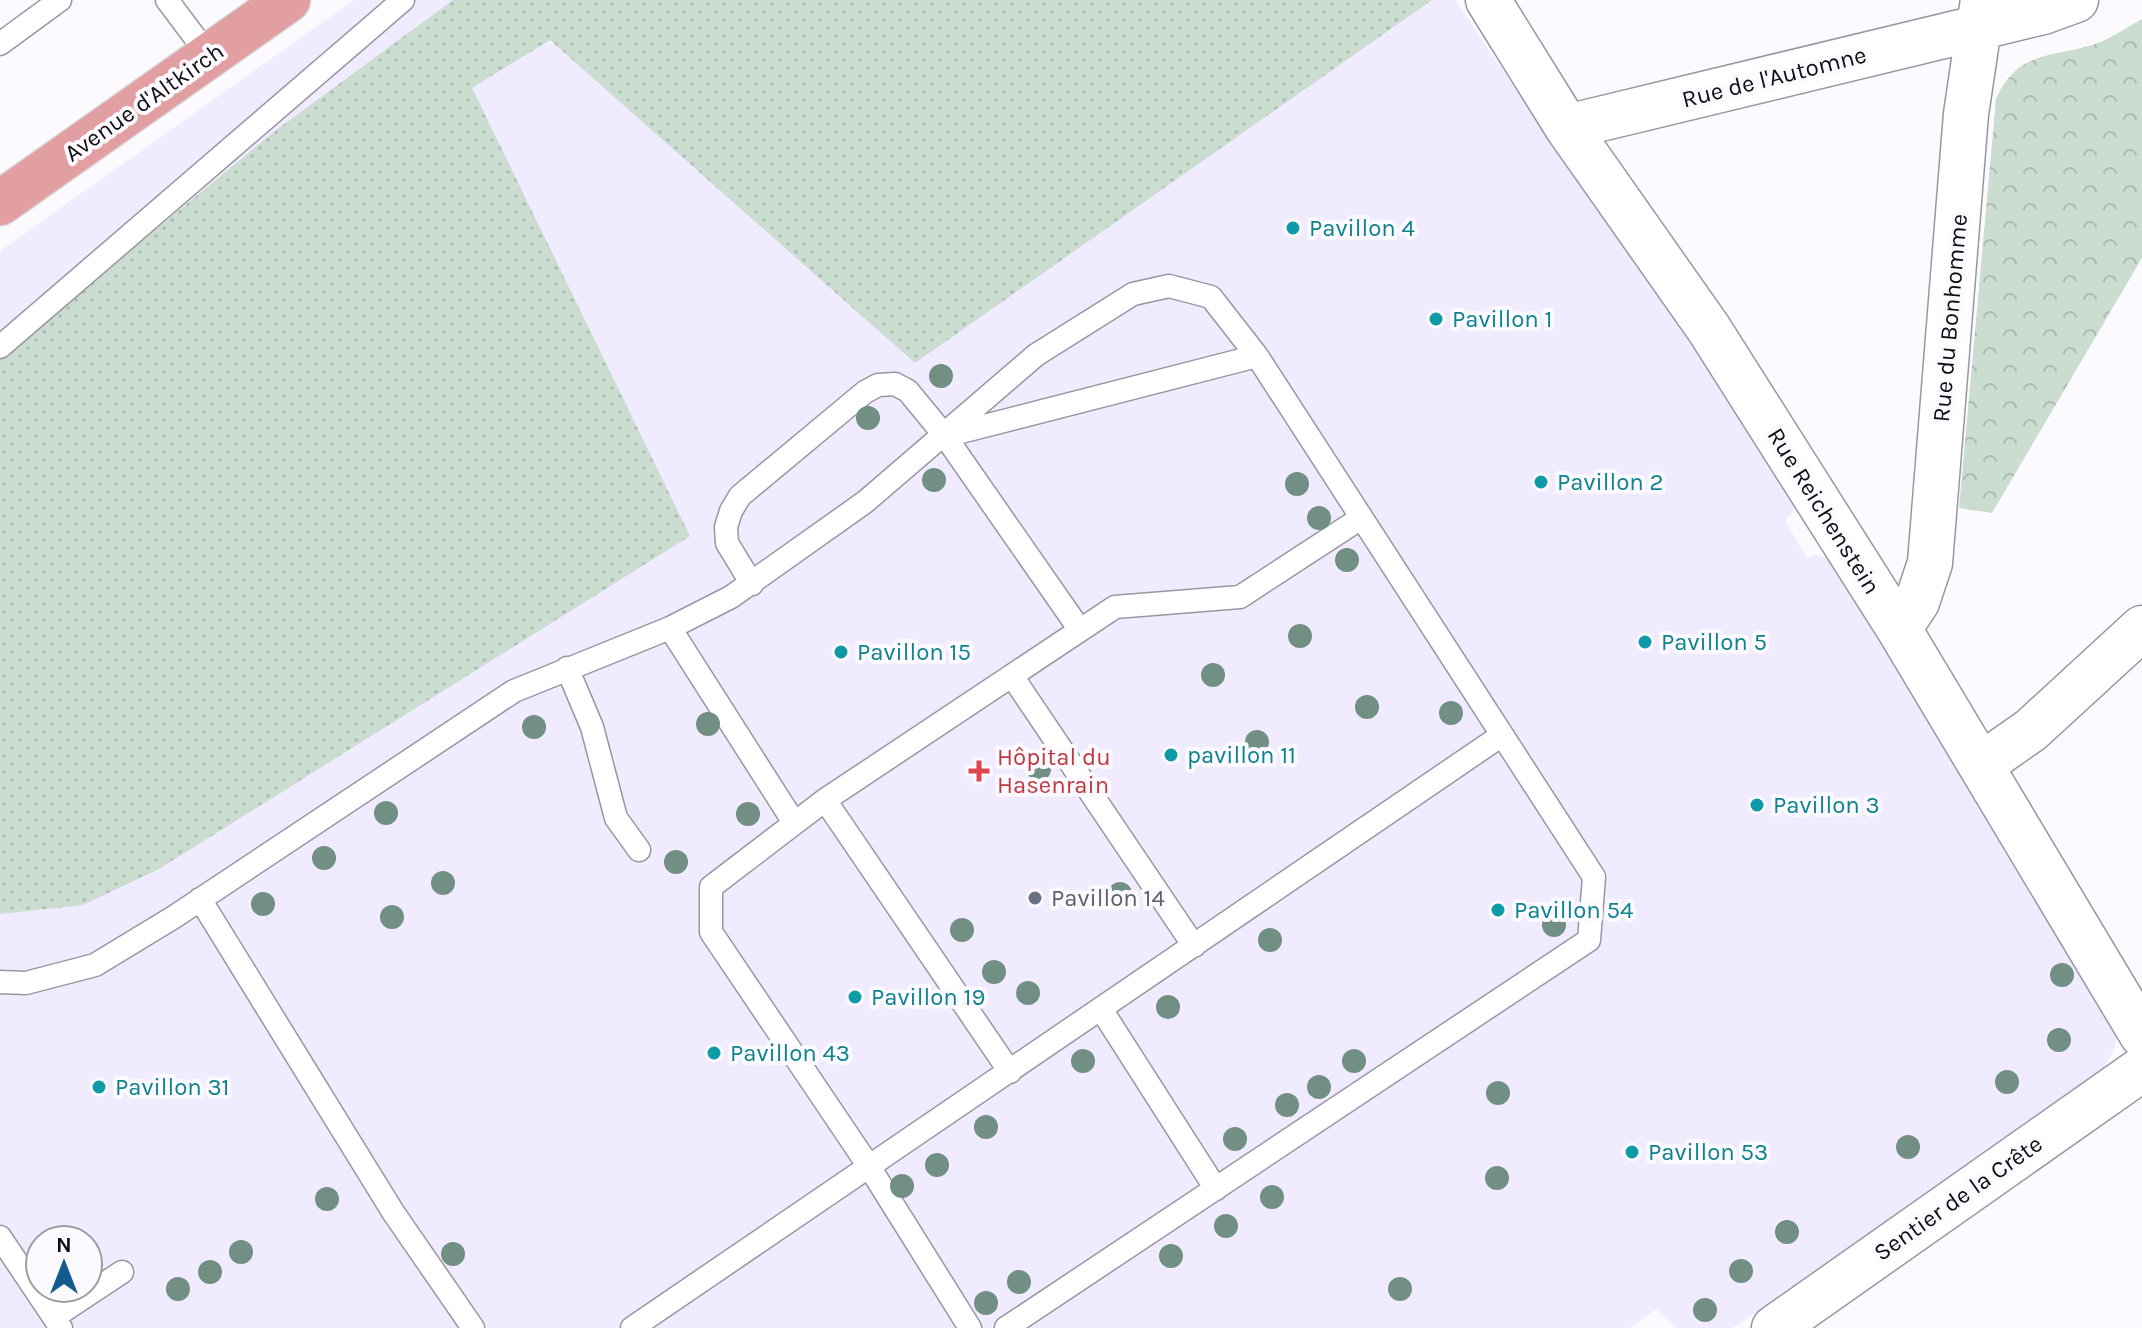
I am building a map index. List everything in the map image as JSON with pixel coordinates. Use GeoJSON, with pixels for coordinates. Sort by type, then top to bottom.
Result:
{"type":"FeatureCollection","features":[{"type":"Feature","properties":{"kind":"main road","name":"Avenue d'Altkirch"},"geometry":{"type":"LineString","coordinates":[[0,203],[288,0]]}},
{"type":"Feature","properties":{"kind":"street","name":"Rue Reichenstein"},"geometry":{"type":"LineString","coordinates":[[1488,0],[1567,127],[1709,329],[1899,629],[2142,1035]]}},
{"type":"Feature","properties":{"kind":"street","name":"Rue de l'Automne"},"geometry":{"type":"LineString","coordinates":[[1567,127],[1982,13],[2076,0]]}},
{"type":"Feature","properties":{"kind":"street","name":"Rue du Bonhomme"},"geometry":{"type":"LineString","coordinates":[[1899,629],[1917,602],[1930,563],[1966,114],[1982,13]]}},
{"type":"Feature","properties":{"kind":"street"},"geometry":{"type":"LineString","coordinates":[[1981,765],[2031,730],[2142,628]]}},
{"type":"Feature","properties":{"kind":"street","name":"Sentier de la Crête"},"geometry":{"type":"LineString","coordinates":[[1774,1328],[2142,1069]]}},
{"type":"Feature","properties":{"kind":"lane"},"geometry":{"type":"LineString","coordinates":[[0,44],[60,0]]}},
{"type":"Feature","properties":{"kind":"lane"},"geometry":{"type":"LineString","coordinates":[[167,0],[209,56]]}},
{"type":"Feature","properties":{"kind":"lane"},"geometry":{"type":"LineString","coordinates":[[0,347],[403,0]]}},
{"type":"Feature","properties":{"kind":"lane"},"geometry":{"type":"LineString","coordinates":[[0,982],[26,983],[95,965],[514,691],[670,628],[752,584],[865,502],[1036,355],[1133,294],[1169,286],[1211,297],[1257,356],[1594,877],[1589,940],[1006,1328]]}},
{"type":"Feature","properties":{"kind":"lane"},"geometry":{"type":"LineString","coordinates":[[945,436],[1257,356]]}},
{"type":"Feature","properties":{"kind":"lane"},"geometry":{"type":"LineString","coordinates":[[752,584],[727,543],[726,527],[740,496],[865,392],[878,385],[895,384],[908,391],[945,436],[1080,630]]}},
{"type":"Feature","properties":{"kind":"lane"},"geometry":{"type":"LineString","coordinates":[[970,1328],[870,1168],[711,932],[711,887],[793,821],[1115,607],[1240,597],[1361,518]]}},
{"type":"Feature","properties":{"kind":"lane"},"geometry":{"type":"LineString","coordinates":[[670,628],[793,821]]}},
{"type":"Feature","properties":{"kind":"lane"},"geometry":{"type":"LineString","coordinates":[[567,668],[592,727],[616,818],[639,850]]}},
{"type":"Feature","properties":{"kind":"lane"},"geometry":{"type":"LineString","coordinates":[[1012,676],[1194,946]]}},
{"type":"Feature","properties":{"kind":"lane"},"geometry":{"type":"LineString","coordinates":[[632,1328],[1502,735]]}},
{"type":"Feature","properties":{"kind":"lane"},"geometry":{"type":"LineString","coordinates":[[825,800],[1010,1072]]}},
{"type":"Feature","properties":{"kind":"lane"},"geometry":{"type":"LineString","coordinates":[[200,899],[393,1212],[473,1328]]}},
{"type":"Feature","properties":{"kind":"lane"},"geometry":{"type":"LineString","coordinates":[[1101,1009],[1216,1189]]}},
{"type":"Feature","properties":{"kind":"lane"},"geometry":{"type":"LineString","coordinates":[[0,1237],[58,1323],[122,1272]]}},
{"type":"Feature","properties":{"kind":"shaded area","name":"Hôpital du Hasenrain"},"geometry":{"type":"Polygon","coordinates":[[[354,0],[1456,0],[1491,54],[1661,291],[1790,497],[1794,510],[1785,521],[1807,558],[1816,555],[1830,559],[2080,976],[2119,1030],[2113,1052],[2103,1070],[1733,1328],[1676,1328],[1657,1309],[1630,1328],[0,1328],[0,251],[354,0]]]}},
{"type":"Feature","properties":{"kind":"green space"},"geometry":{"type":"Polygon","coordinates":[[[453,0],[1432,0],[915,363],[550,40],[472,88],[690,536],[159,869],[83,905],[0,914],[0,358],[275,131],[453,0]]]}},
{"type":"Feature","properties":{"kind":"green space"},"geometry":{"type":"Polygon","coordinates":[[[2142,19],[2142,258],[1992,513],[1959,508],[1996,99],[2006,82],[2028,62],[2103,41],[2142,19]]]}},
{"type":"Feature","properties":{"kind":"place","name":"Pavillon 4"},"geometry":{"type":"Point","coordinates":[1293,228]}},
{"type":"Feature","properties":{"kind":"place","name":"Pavillon 1"},"geometry":{"type":"Point","coordinates":[1436,319]}},
{"type":"Feature","properties":{"kind":"place","name":"Pavillon 2"},"geometry":{"type":"Point","coordinates":[1541,482]}},
{"type":"Feature","properties":{"kind":"place","name":"Pavillon 5"},"geometry":{"type":"Point","coordinates":[1645,642]}},
{"type":"Feature","properties":{"kind":"place","name":"Pavillon 15"},"geometry":{"type":"Point","coordinates":[841,652]}},
{"type":"Feature","properties":{"kind":"place","name":"pavillon 11"},"geometry":{"type":"Point","coordinates":[1171,755]}},
{"type":"Feature","properties":{"kind":"place","name":"Hôpital du Hasenrain"},"geometry":{"type":"Point","coordinates":[979,771]}},
{"type":"Feature","properties":{"kind":"place","name":"Pavillon 3"},"geometry":{"type":"Point","coordinates":[1757,805]}},
{"type":"Feature","properties":{"kind":"place","name":"Pavillon 14"},"geometry":{"type":"Point","coordinates":[1035,898]}},
{"type":"Feature","properties":{"kind":"place","name":"Pavillon 54"},"geometry":{"type":"Point","coordinates":[1498,910]}},
{"type":"Feature","properties":{"kind":"place","name":"Pavillon 19"},"geometry":{"type":"Point","coordinates":[855,997]}},
{"type":"Feature","properties":{"kind":"place","name":"Pavillon 43"},"geometry":{"type":"Point","coordinates":[714,1053]}},
{"type":"Feature","properties":{"kind":"place","name":"Pavillon 31"},"geometry":{"type":"Point","coordinates":[99,1087]}},
{"type":"Feature","properties":{"kind":"place","name":"Pavillon 53"},"geometry":{"type":"Point","coordinates":[1632,1152]}}]}
